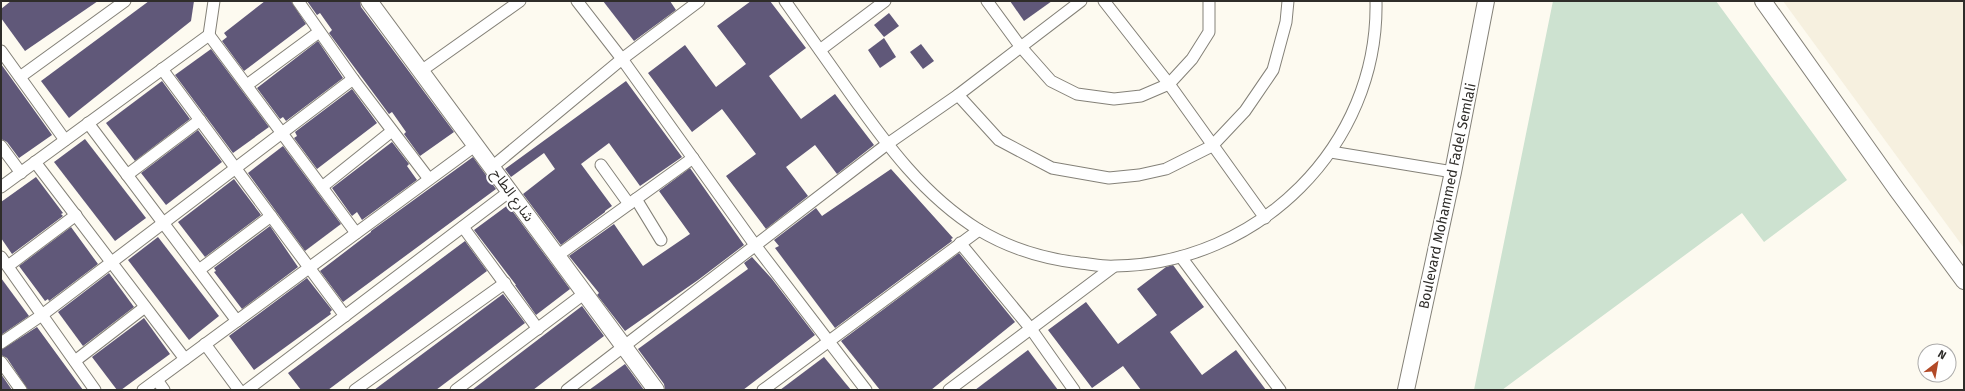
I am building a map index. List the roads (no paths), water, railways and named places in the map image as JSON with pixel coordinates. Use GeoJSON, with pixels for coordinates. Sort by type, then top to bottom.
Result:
{"type":"FeatureCollection","features":[{"type":"Feature","properties":{"kind":"street"},"geometry":{"type":"LineString","coordinates":[[20,77],[125,1]]}},
{"type":"Feature","properties":{"kind":"street"},"geometry":{"type":"LineString","coordinates":[[214,1],[209,35],[356,233]]}},
{"type":"Feature","properties":{"kind":"street"},"geometry":{"type":"LineString","coordinates":[[298,1],[353,79],[429,179]]}},
{"type":"Feature","properties":{"kind":"street","name":"شارع الطاح"},"geometry":{"type":"LineString","coordinates":[[370,1],[656,390]]}},
{"type":"Feature","properties":{"kind":"street"},"geometry":{"type":"LineString","coordinates":[[421,71],[520,1]]}},
{"type":"Feature","properties":{"kind":"street"},"geometry":{"type":"LineString","coordinates":[[577,1],[622,59],[755,245],[866,390]]}},
{"type":"Feature","properties":{"kind":"street"},"geometry":{"type":"LineString","coordinates":[[492,167],[622,59],[699,1]]}},
{"type":"Feature","properties":{"kind":"street"},"geometry":{"type":"LineString","coordinates":[[785,1],[886,145],[930,193],[979,230],[1016,248],[1056,260],[1112,267],[1139,265],[1181,257],[1224,242],[1244,232],[1265,218],[1300,188],[1330,152],[1354,111],[1369,67],[1376,20],[1376,1]]}},
{"type":"Feature","properties":{"kind":"street"},"geometry":{"type":"LineString","coordinates":[[820,50],[885,1]]}},
{"type":"Feature","properties":{"kind":"street"},"geometry":{"type":"LineString","coordinates":[[987,1],[1020,46],[1051,81],[1077,94],[1114,99],[1142,96],[1168,84],[1192,59],[1209,32],[1209,1]]}},
{"type":"Feature","properties":{"kind":"street"},"geometry":{"type":"LineString","coordinates":[[566,390],[625,347],[886,145],[958,95],[1020,46],[1081,1]]}},
{"type":"Feature","properties":{"kind":"street"},"geometry":{"type":"LineString","coordinates":[[1104,1],[1168,84],[1265,218]]}},
{"type":"Feature","properties":{"kind":"street"},"geometry":{"type":"LineString","coordinates":[[958,95],[998,140],[1052,168],[1109,178],[1139,175],[1166,169],[1212,146],[1245,111],[1273,70],[1286,22],[1288,1]]}},
{"type":"Feature","properties":{"kind":"street","name":"Boulevard Mohammed Fadel Semlali"},"geometry":{"type":"LineString","coordinates":[[1406,390],[1486,1]]}},
{"type":"Feature","properties":{"kind":"street"},"geometry":{"type":"LineString","coordinates":[[1763,1],[1897,190],[1964,281]]}},
{"type":"Feature","properties":{"kind":"street"},"geometry":{"type":"LineString","coordinates":[[247,85],[319,32]]}},
{"type":"Feature","properties":{"kind":"street"},"geometry":{"type":"LineString","coordinates":[[1,187],[209,35]]}},
{"type":"Feature","properties":{"kind":"street"},"geometry":{"type":"LineString","coordinates":[[1,51],[65,140]]}},
{"type":"Feature","properties":{"kind":"street"},"geometry":{"type":"LineString","coordinates":[[162,69],[345,316]]}},
{"type":"Feature","properties":{"kind":"street"},"geometry":{"type":"LineString","coordinates":[[1,343],[42,315],[353,79]]}},
{"type":"Feature","properties":{"kind":"street"},"geometry":{"type":"LineString","coordinates":[[127,174],[200,120]]}},
{"type":"Feature","properties":{"kind":"street"},"geometry":{"type":"LineString","coordinates":[[88,123],[237,321]]}},
{"type":"Feature","properties":{"kind":"street"},"geometry":{"type":"LineString","coordinates":[[322,186],[392,131]]}},
{"type":"Feature","properties":{"kind":"street"},"geometry":{"type":"LineString","coordinates":[[143,390],[476,145]]}},
{"type":"Feature","properties":{"kind":"street"},"geometry":{"type":"LineString","coordinates":[[1,146],[21,173]]}},
{"type":"Feature","properties":{"kind":"street"},"geometry":{"type":"LineString","coordinates":[[1330,152],[1452,172]]}},
{"type":"Feature","properties":{"kind":"street"},"geometry":{"type":"LineString","coordinates":[[557,256],[693,158]]}},
{"type":"Feature","properties":{"kind":"street"},"geometry":{"type":"LineString","coordinates":[[35,162],[185,359]]}},
{"type":"Feature","properties":{"kind":"street"},"geometry":{"type":"LineString","coordinates":[[601,165],[633,201],[661,240]]}},
{"type":"Feature","properties":{"kind":"street"},"geometry":{"type":"LineString","coordinates":[[247,390],[510,191]]}},
{"type":"Feature","properties":{"kind":"street"},"geometry":{"type":"LineString","coordinates":[[8,266],[76,215]]}},
{"type":"Feature","properties":{"kind":"street"},"geometry":{"type":"LineString","coordinates":[[199,270],[271,216]]}},
{"type":"Feature","properties":{"kind":"street"},"geometry":{"type":"LineString","coordinates":[[463,227],[538,329]]}},
{"type":"Feature","properties":{"kind":"street"},"geometry":{"type":"LineString","coordinates":[[763,390],[979,230]]}},
{"type":"Feature","properties":{"kind":"street"},"geometry":{"type":"LineString","coordinates":[[960,243],[1031,329],[1074,390]]}},
{"type":"Feature","properties":{"kind":"street"},"geometry":{"type":"LineString","coordinates":[[1,257],[95,390]]}},
{"type":"Feature","properties":{"kind":"street"},"geometry":{"type":"LineString","coordinates":[[1181,257],[1280,390]]}},
{"type":"Feature","properties":{"kind":"street"},"geometry":{"type":"LineString","coordinates":[[950,390],[1112,267]]}},
{"type":"Feature","properties":{"kind":"street"},"geometry":{"type":"LineString","coordinates":[[355,390],[505,283]]}},
{"type":"Feature","properties":{"kind":"street"},"geometry":{"type":"LineString","coordinates":[[456,390],[585,293]]}},
{"type":"Feature","properties":{"kind":"street"},"geometry":{"type":"LineString","coordinates":[[75,361],[145,307]]}},
{"type":"Feature","properties":{"kind":"street"},"geometry":{"type":"LineString","coordinates":[[205,344],[239,390]]}},
{"type":"Feature","properties":{"kind":"street"},"geometry":{"type":"LineString","coordinates":[[1,362],[21,390]]}},
{"type":"Feature","properties":{"kind":"street"},"geometry":{"type":"LineString","coordinates":[[156,380],[164,390]]}}]}
